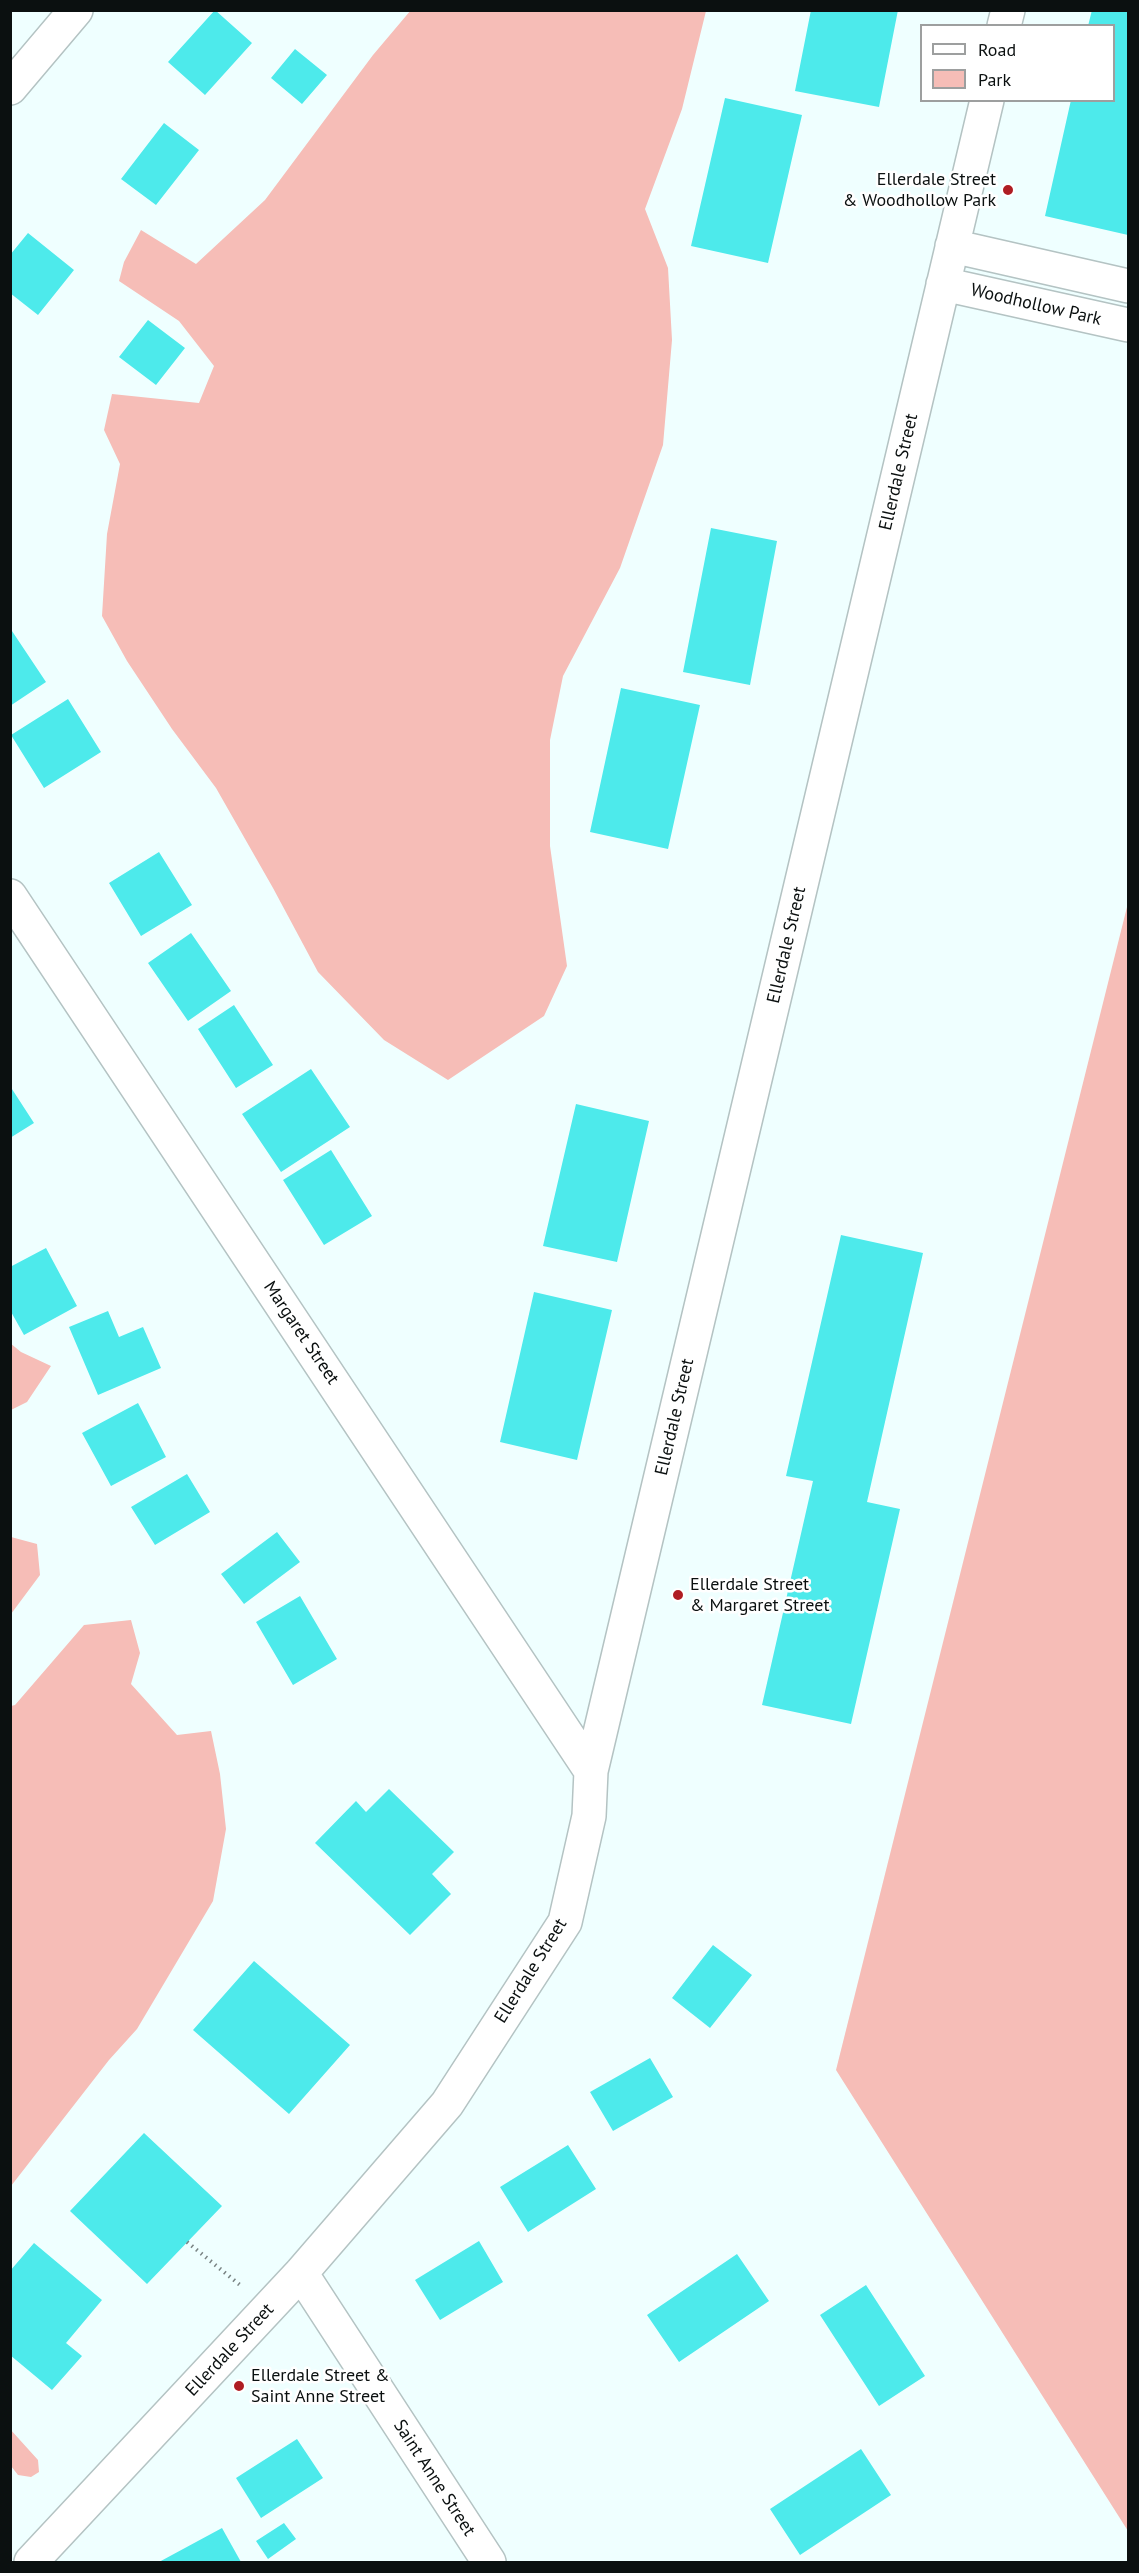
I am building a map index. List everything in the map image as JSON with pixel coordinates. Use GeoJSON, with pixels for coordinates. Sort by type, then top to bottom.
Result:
{"type":"FeatureCollection","features":[{"type":"Feature","properties":{"kind":"street"},"geometry":{"type":"LineString","coordinates":[[10,88],[76,10]]}},
{"type":"Feature","properties":{"kind":"street","name":"Ellerdale Street"},"geometry":{"type":"LineString","coordinates":[[31,2562],[301,2273],[447,2104],[565,1922],[589,1816],[591,1771],[987,102]]}},
{"type":"Feature","properties":{"kind":"street"},"geometry":{"type":"LineString","coordinates":[[952,246],[1128,286]]}},
{"type":"Feature","properties":{"kind":"street","name":"Woodhollow Park"},"geometry":{"type":"LineString","coordinates":[[943,284],[1128,326]]}},
{"type":"Feature","properties":{"kind":"street","name":"Margaret Street"},"geometry":{"type":"LineString","coordinates":[[10,896],[591,1771]]}},
{"type":"Feature","properties":{"kind":"street","name":"Saint Anne Street"},"geometry":{"type":"LineString","coordinates":[[301,2273],[489,2562]]}},
{"type":"Feature","properties":{"kind":"path"},"geometry":{"type":"LineString","coordinates":[[187,2242],[268,2308]]}},
{"type":"Feature","properties":{"kind":"green space"},"geometry":{"type":"Polygon","coordinates":[[[411,10],[706,11],[682,109],[645,209],[668,268],[672,340],[663,445],[620,568],[563,676],[550,740],[550,846],[567,966],[544,1016],[448,1080],[384,1040],[318,972],[216,788],[172,729],[127,661],[102,616],[107,534],[120,464],[104,430],[112,394],[199,403],[214,366],[179,321],[119,281],[124,262],[141,230],[196,264],[265,200],[373,55],[411,10]]]}},
{"type":"Feature","properties":{"kind":"green space"},"geometry":{"type":"Polygon","coordinates":[[[1128,903],[1128,2531],[836,2070],[1128,903]]]}},
{"type":"Feature","properties":{"kind":"green space"},"geometry":{"type":"Polygon","coordinates":[[[10,1343],[21,1352],[51,1366],[27,1402],[11,1410],[10,1343]]]}},
{"type":"Feature","properties":{"kind":"green space"},"geometry":{"type":"Polygon","coordinates":[[[11,1537],[37,1544],[40,1575],[11,1614],[11,1537]]]}},
{"type":"Feature","properties":{"kind":"green space"},"geometry":{"type":"Polygon","coordinates":[[[131,1620],[140,1653],[131,1684],[177,1735],[211,1731],[220,1774],[226,1829],[213,1901],[137,2029],[109,2060],[11,2186],[11,1706],[15,1705],[84,1625],[131,1620]]]}},
{"type":"Feature","properties":{"kind":"green space"},"geometry":{"type":"Polygon","coordinates":[[[10,2429],[38,2460],[39,2472],[31,2477],[18,2475],[11,2466],[10,2429]]]}},
{"type":"Feature","properties":{"kind":"building"},"geometry":{"type":"Polygon","coordinates":[[[215,10],[252,43],[205,95],[168,62],[215,10]]]}},
{"type":"Feature","properties":{"kind":"building"},"geometry":{"type":"Polygon","coordinates":[[[811,10],[898,10],[879,107],[795,91],[811,10]]]}},
{"type":"Feature","properties":{"kind":"building"},"geometry":{"type":"Polygon","coordinates":[[[1092,10],[1128,10],[1128,235],[1045,216],[1071,102],[1115,102],[1115,24],[1088,24],[1092,10]]]}},
{"type":"Feature","properties":{"kind":"building"},"geometry":{"type":"Polygon","coordinates":[[[295,49],[327,75],[302,104],[271,78],[295,49]]]}},
{"type":"Feature","properties":{"kind":"building"},"geometry":{"type":"Polygon","coordinates":[[[725,98],[802,115],[768,263],[691,246],[725,98]]]}},
{"type":"Feature","properties":{"kind":"building"},"geometry":{"type":"Polygon","coordinates":[[[164,123],[199,150],[156,205],[121,179],[164,123]]]}},
{"type":"Feature","properties":{"kind":"building"},"geometry":{"type":"Polygon","coordinates":[[[28,233],[74,270],[38,315],[10,293],[10,255],[28,233]]]}},
{"type":"Feature","properties":{"kind":"building"},"geometry":{"type":"Polygon","coordinates":[[[148,320],[185,348],[156,385],[119,357],[148,320]]]}},
{"type":"Feature","properties":{"kind":"building"},"geometry":{"type":"Polygon","coordinates":[[[711,528],[777,541],[750,685],[683,672],[711,528]]]}},
{"type":"Feature","properties":{"kind":"building"},"geometry":{"type":"Polygon","coordinates":[[[10,628],[46,682],[10,706],[10,628]]]}},
{"type":"Feature","properties":{"kind":"building"},"geometry":{"type":"Polygon","coordinates":[[[621,688],[700,705],[668,849],[590,832],[621,688]]]}},
{"type":"Feature","properties":{"kind":"building"},"geometry":{"type":"Polygon","coordinates":[[[68,699],[101,752],[44,788],[11,735],[68,699]]]}},
{"type":"Feature","properties":{"kind":"building"},"geometry":{"type":"Polygon","coordinates":[[[159,852],[192,905],[141,936],[109,883],[159,852]]]}},
{"type":"Feature","properties":{"kind":"building"},"geometry":{"type":"Polygon","coordinates":[[[191,933],[231,991],[188,1021],[148,963],[191,933]]]}},
{"type":"Feature","properties":{"kind":"building"},"geometry":{"type":"Polygon","coordinates":[[[234,1005],[273,1065],[236,1088],[198,1029],[234,1005]]]}},
{"type":"Feature","properties":{"kind":"building"},"geometry":{"type":"Polygon","coordinates":[[[311,1069],[350,1127],[281,1172],[242,1114],[311,1069]]]}},
{"type":"Feature","properties":{"kind":"building"},"geometry":{"type":"Polygon","coordinates":[[[10,1086],[34,1123],[10,1138],[10,1086]]]}},
{"type":"Feature","properties":{"kind":"building"},"geometry":{"type":"Polygon","coordinates":[[[576,1104],[649,1121],[617,1262],[543,1246],[576,1104]]]}},
{"type":"Feature","properties":{"kind":"building"},"geometry":{"type":"Polygon","coordinates":[[[331,1150],[372,1216],[324,1245],[283,1180],[331,1150]]]}},
{"type":"Feature","properties":{"kind":"building"},"geometry":{"type":"Polygon","coordinates":[[[841,1235],[923,1253],[867,1502],[900,1509],[851,1724],[762,1705],[813,1481],[786,1476],[841,1235]]]}},
{"type":"Feature","properties":{"kind":"building"},"geometry":{"type":"Polygon","coordinates":[[[46,1248],[77,1306],[24,1335],[10,1310],[10,1267],[46,1248]]]}},
{"type":"Feature","properties":{"kind":"building"},"geometry":{"type":"Polygon","coordinates":[[[534,1292],[612,1310],[577,1460],[500,1442],[534,1292]]]}},
{"type":"Feature","properties":{"kind":"building"},"geometry":{"type":"Polygon","coordinates":[[[108,1311],[119,1337],[143,1327],[161,1368],[98,1395],[69,1327],[108,1311]]]}},
{"type":"Feature","properties":{"kind":"building"},"geometry":{"type":"Polygon","coordinates":[[[138,1403],[166,1457],[111,1486],[82,1433],[138,1403]]]}},
{"type":"Feature","properties":{"kind":"building"},"geometry":{"type":"Polygon","coordinates":[[[187,1474],[210,1512],[155,1545],[131,1507],[187,1474]]]}},
{"type":"Feature","properties":{"kind":"building"},"geometry":{"type":"Polygon","coordinates":[[[277,1532],[300,1562],[244,1604],[221,1574],[277,1532]]]}},
{"type":"Feature","properties":{"kind":"building"},"geometry":{"type":"Polygon","coordinates":[[[300,1596],[337,1659],[293,1685],[256,1622],[300,1596]]]}},
{"type":"Feature","properties":{"kind":"building"},"geometry":{"type":"Polygon","coordinates":[[[389,1789],[454,1852],[432,1874],[451,1894],[410,1935],[315,1843],[356,1801],[366,1812],[389,1789]]]}},
{"type":"Feature","properties":{"kind":"building"},"geometry":{"type":"Polygon","coordinates":[[[713,1945],[752,1975],[710,2028],[672,1998],[713,1945]]]}},
{"type":"Feature","properties":{"kind":"building"},"geometry":{"type":"Polygon","coordinates":[[[254,1961],[350,2045],[289,2114],[193,2030],[254,1961]]]}},
{"type":"Feature","properties":{"kind":"building"},"geometry":{"type":"Polygon","coordinates":[[[650,2058],[673,2097],[613,2131],[590,2092],[650,2058]]]}},
{"type":"Feature","properties":{"kind":"building"},"geometry":{"type":"Polygon","coordinates":[[[144,2133],[222,2206],[147,2284],[70,2211],[144,2133]]]}},
{"type":"Feature","properties":{"kind":"building"},"geometry":{"type":"Polygon","coordinates":[[[568,2145],[596,2189],[528,2232],[500,2187],[568,2145]]]}},
{"type":"Feature","properties":{"kind":"building"},"geometry":{"type":"Polygon","coordinates":[[[479,2241],[503,2282],[440,2320],[415,2280],[479,2241]]]}},
{"type":"Feature","properties":{"kind":"building"},"geometry":{"type":"Polygon","coordinates":[[[34,2243],[102,2300],[66,2343],[82,2356],[52,2390],[10,2355],[10,2271],[34,2243]]]}},
{"type":"Feature","properties":{"kind":"building"},"geometry":{"type":"Polygon","coordinates":[[[737,2254],[769,2301],[679,2362],[647,2315],[737,2254]]]}},
{"type":"Feature","properties":{"kind":"building"},"geometry":{"type":"Polygon","coordinates":[[[866,2285],[925,2376],[879,2406],[820,2315],[866,2285]]]}},
{"type":"Feature","properties":{"kind":"building"},"geometry":{"type":"Polygon","coordinates":[[[297,2439],[323,2478],[261,2518],[236,2478],[297,2439]]]}},
{"type":"Feature","properties":{"kind":"building"},"geometry":{"type":"Polygon","coordinates":[[[861,2449],[891,2495],[800,2555],[770,2509],[861,2449]]]}},
{"type":"Feature","properties":{"kind":"building"},"geometry":{"type":"Polygon","coordinates":[[[284,2523],[296,2539],[268,2559],[256,2541],[284,2523]]]}},
{"type":"Feature","properties":{"kind":"building"},"geometry":{"type":"Polygon","coordinates":[[[222,2528],[241,2562],[159,2562],[222,2528]]]}},
{"type":"Feature","properties":{"kind":"place","name":"Ellerdale Street & Woodhollow Park"},"geometry":{"type":"Point","coordinates":[1008,190]}},
{"type":"Feature","properties":{"kind":"place","name":"Ellerdale Street & Margaret Street"},"geometry":{"type":"Point","coordinates":[678,1595]}},
{"type":"Feature","properties":{"kind":"place","name":"Ellerdale Street & Saint Anne Street"},"geometry":{"type":"Point","coordinates":[239,2386]}}]}
